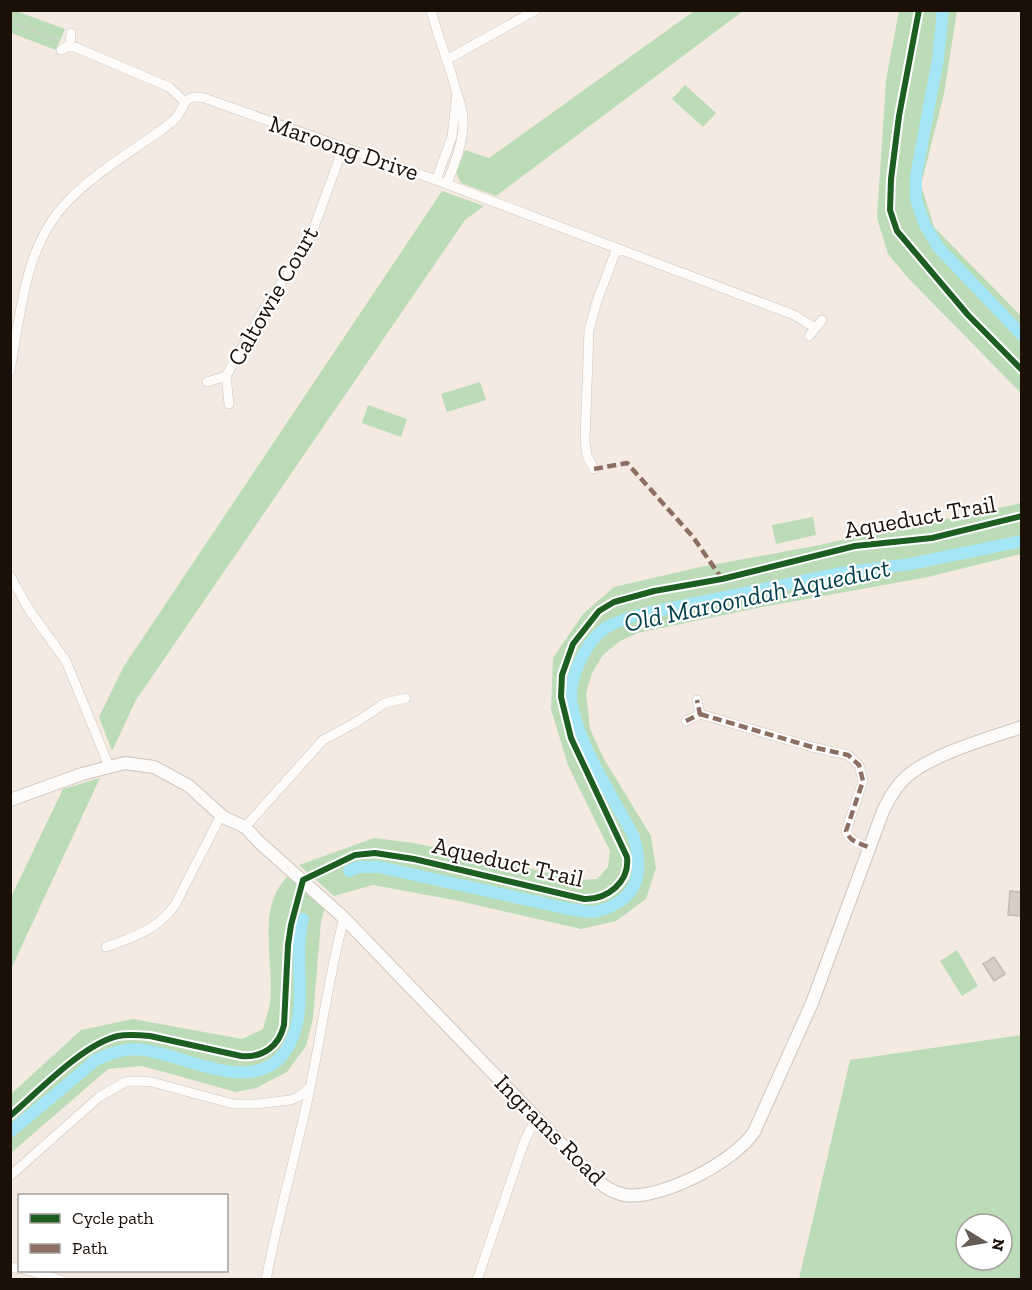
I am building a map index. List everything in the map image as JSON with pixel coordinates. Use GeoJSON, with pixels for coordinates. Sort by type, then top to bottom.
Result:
{"type":"FeatureCollection","features":[{"type":"Feature","properties":{"kind":"street"},"geometry":{"type":"LineString","coordinates":[[430,10],[462,106],[463,127],[459,150],[447,184]]}},
{"type":"Feature","properties":{"kind":"street"},"geometry":{"type":"LineString","coordinates":[[448,59],[536,10]]}},
{"type":"Feature","properties":{"kind":"street"},"geometry":{"type":"LineString","coordinates":[[10,370],[30,269],[50,224],[66,203],[81,189],[173,121],[185,102],[169,87],[66,47],[71,33]]}},
{"type":"Feature","properties":{"kind":"street"},"geometry":{"type":"LineString","coordinates":[[436,180],[452,137],[457,93]]}},
{"type":"Feature","properties":{"kind":"street","name":"Maroong Drive"},"geometry":{"type":"LineString","coordinates":[[185,102],[195,97],[204,98],[436,180],[794,315],[815,328]]}},
{"type":"Feature","properties":{"kind":"street","name":"Caltowie Court"},"geometry":{"type":"LineString","coordinates":[[229,404],[226,376],[264,309],[308,244],[343,148]]}},
{"type":"Feature","properties":{"kind":"street"},"geometry":{"type":"LineString","coordinates":[[594,469],[585,441],[588,341],[594,311],[617,248]]}},
{"type":"Feature","properties":{"kind":"street","name":"Caltowie Court"},"geometry":{"type":"LineString","coordinates":[[207,382],[226,376]]}},
{"type":"Feature","properties":{"kind":"street"},"geometry":{"type":"LineString","coordinates":[[10,576],[23,601],[56,644],[72,673],[110,766]]}},
{"type":"Feature","properties":{"kind":"street"},"geometry":{"type":"LineString","coordinates":[[245,827],[323,740],[355,723],[385,703],[406,698]]}},
{"type":"Feature","properties":{"kind":"street"},"geometry":{"type":"LineString","coordinates":[[697,700],[700,714]]}},
{"type":"Feature","properties":{"kind":"street"},"geometry":{"type":"LineString","coordinates":[[686,721],[700,714],[812,747],[842,752],[854,759],[862,773],[862,781],[846,831],[848,837],[853,841],[868,847]]}},
{"type":"Feature","properties":{"kind":"street","name":"Ingrams Road"},"geometry":{"type":"LineString","coordinates":[[10,800],[125,763],[140,764],[163,771],[196,792],[221,815],[245,827],[344,918],[593,1177],[607,1188],[620,1194],[644,1194],[661,1190],[696,1175],[737,1151],[750,1139],[807,1015],[868,847],[890,796],[912,772],[953,752],[1022,727]]}},
{"type":"Feature","properties":{"kind":"street"},"geometry":{"type":"LineString","coordinates":[[106,947],[149,931],[168,915],[175,906],[221,815]]}},
{"type":"Feature","properties":{"kind":"street"},"geometry":{"type":"LineString","coordinates":[[266,1280],[276,1227],[310,1087],[333,961],[344,918]]}},
{"type":"Feature","properties":{"kind":"street"},"geometry":{"type":"LineString","coordinates":[[10,1176],[99,1097],[125,1082],[152,1082],[242,1105],[290,1100],[298,1097],[310,1087]]}},
{"type":"Feature","properties":{"kind":"street"},"geometry":{"type":"LineString","coordinates":[[477,1280],[525,1140],[536,1118]]}},
{"type":"Feature","properties":{"kind":"street"},"geometry":{"type":"LineString","coordinates":[[33,1272],[61,1280]]}},
{"type":"Feature","properties":{"kind":"path"},"geometry":{"type":"LineString","coordinates":[[10,22],[66,47]]}},
{"type":"Feature","properties":{"kind":"green space"},"geometry":{"type":"Polygon","coordinates":[[[10,11],[16,11],[65,29],[56,50],[11,33],[10,11]]]}},
{"type":"Feature","properties":{"kind":"green space"},"geometry":{"type":"Polygon","coordinates":[[[694,11],[743,11],[496,196],[461,183],[456,173],[465,150],[489,158],[694,11]]]}},
{"type":"Feature","properties":{"kind":"green space"},"geometry":{"type":"Polygon","coordinates":[[[899,11],[957,11],[944,94],[921,185],[934,227],[1021,316],[1021,393],[909,279],[888,254],[877,218],[886,80],[899,11]]]}},
{"type":"Feature","properties":{"kind":"green space"},"geometry":{"type":"Polygon","coordinates":[[[685,85],[716,113],[703,127],[672,99],[685,85]]]}},
{"type":"Feature","properties":{"kind":"green space"},"geometry":{"type":"Polygon","coordinates":[[[442,191],[484,206],[465,220],[136,700],[112,751],[99,717],[124,666],[442,191]]]}},
{"type":"Feature","properties":{"kind":"green space"},"geometry":{"type":"Polygon","coordinates":[[[480,382],[486,400],[447,412],[441,394],[480,382]]]}},
{"type":"Feature","properties":{"kind":"green space"},"geometry":{"type":"Polygon","coordinates":[[[368,405],[407,419],[401,437],[362,423],[368,405]]]}},
{"type":"Feature","properties":{"kind":"green space"},"geometry":{"type":"Polygon","coordinates":[[[1021,503],[1021,554],[928,577],[762,607],[638,633],[620,641],[603,655],[592,673],[586,693],[590,729],[604,759],[651,836],[656,868],[646,899],[616,921],[581,929],[459,901],[373,885],[334,896],[299,865],[374,838],[414,843],[581,880],[597,879],[608,867],[610,851],[568,765],[551,709],[553,658],[583,614],[614,587],[700,567],[820,545],[1021,503]]]}},
{"type":"Feature","properties":{"kind":"green space"},"geometry":{"type":"Polygon","coordinates":[[[813,517],[816,535],[776,544],[772,525],[813,517]]]}},
{"type":"Feature","properties":{"kind":"green space"},"geometry":{"type":"Polygon","coordinates":[[[100,778],[11,969],[11,897],[63,789],[100,778]]]}},
{"type":"Feature","properties":{"kind":"green space"},"geometry":{"type":"Polygon","coordinates":[[[288,876],[325,907],[321,921],[313,1018],[306,1046],[287,1072],[256,1088],[236,1092],[142,1066],[108,1069],[11,1153],[11,1094],[81,1030],[133,1019],[242,1039],[263,1029],[269,1009],[271,986],[269,920],[278,889],[288,876]]]}},
{"type":"Feature","properties":{"kind":"green space"},"geometry":{"type":"Polygon","coordinates":[[[957,950],[978,986],[962,996],[940,961],[957,950]]]}},
{"type":"Feature","properties":{"kind":"green space"},"geometry":{"type":"Polygon","coordinates":[[[1021,1035],[1021,1279],[799,1279],[850,1060],[1021,1035]]]}},
{"type":"Feature","properties":{"kind":"building"},"geometry":{"type":"Polygon","coordinates":[[[1010,891],[1022,892],[1022,916],[1008,915],[1010,891]]]}},
{"type":"Feature","properties":{"kind":"building"},"geometry":{"type":"Polygon","coordinates":[[[994,957],[1005,974],[994,981],[983,964],[994,957]]]}},
{"type":"Feature","properties":{"kind":"waterway","name":"Old Maroondah Aqueduct"},"geometry":{"type":"LineString","coordinates":[[943,10],[938,59],[916,176],[916,200],[925,225],[938,247],[1022,335]]}},
{"type":"Feature","properties":{"kind":"waterway","name":"Old Maroondah Aqueduct"},"geometry":{"type":"LineString","coordinates":[[349,871],[358,867],[379,867],[584,911],[593,912],[613,906],[627,896],[636,880],[638,853],[633,835],[605,785],[579,731],[571,697],[578,665],[592,640],[599,633],[624,619],[647,613],[841,573],[910,564],[1022,541]]}},
{"type":"Feature","properties":{"kind":"waterway","name":"Old Maroondah Aqueduct"},"geometry":{"type":"LineString","coordinates":[[10,1132],[96,1060],[119,1051],[144,1050],[228,1071],[248,1072],[267,1067],[282,1055],[294,1034],[298,1020],[299,947],[303,919]]}},
{"type":"Feature","properties":{"kind":"marked path"},"geometry":{"type":"LineString","coordinates":[[594,469],[627,463],[693,537],[722,579]]}},
{"type":"Feature","properties":{"kind":"marked path"},"geometry":{"type":"LineString","coordinates":[[686,721],[700,714],[697,700]]}},
{"type":"Feature","properties":{"kind":"marked path"},"geometry":{"type":"LineString","coordinates":[[700,714],[812,747],[848,755],[859,765],[863,781],[846,831],[852,840],[868,847]]}},
{"type":"Feature","properties":{"kind":"cycle path"},"geometry":{"type":"LineString","coordinates":[[919,10],[899,116],[891,179],[890,210],[897,231],[968,315],[1022,370]]}},
{"type":"Feature","properties":{"kind":"cycle path","name":"Aqueduct Trail"},"geometry":{"type":"LineString","coordinates":[[10,1116],[76,1058],[90,1048],[118,1036],[150,1036],[241,1056],[256,1055],[268,1050],[282,1033],[284,1025],[288,945],[303,880],[355,855],[375,853],[414,859],[584,899],[593,899],[615,888],[625,874],[627,857],[571,738],[561,697],[562,675],[573,644],[599,611],[614,602],[654,591],[722,579],[855,546],[932,538],[1022,516]]}}]}
